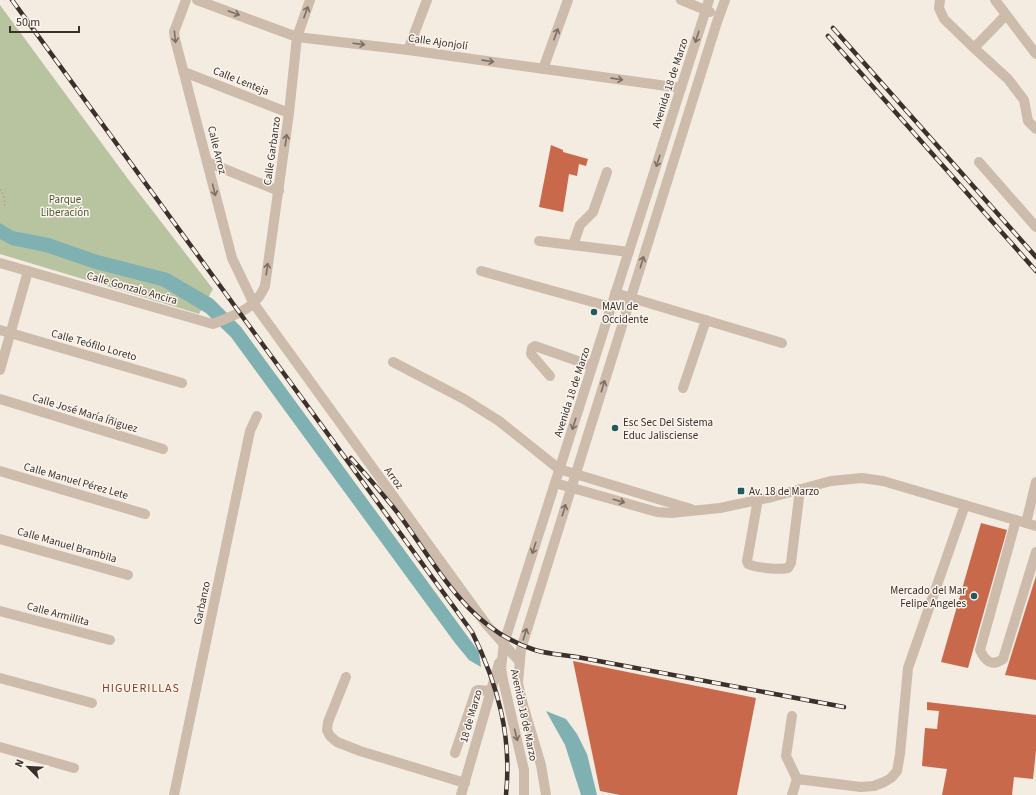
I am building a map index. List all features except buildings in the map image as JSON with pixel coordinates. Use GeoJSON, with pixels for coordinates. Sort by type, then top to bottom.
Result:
{"type":"FeatureCollection","features":[{"type":"Feature","properties":{"kind":"street","name":"Calle Arroz"},"geometry":{"type":"LineString","coordinates":[[186,0],[174,32],[232,258],[254,304]]}},
{"type":"Feature","properties":{"kind":"street","name":"Calle Ajonjolí"},"geometry":{"type":"LineString","coordinates":[[197,0],[296,37],[408,50],[681,88]]}},
{"type":"Feature","properties":{"kind":"street","name":"Calle Garbanzo"},"geometry":{"type":"LineString","coordinates":[[254,304],[261,296],[265,286],[289,113],[296,37],[310,0]]}},
{"type":"Feature","properties":{"kind":"street"},"geometry":{"type":"LineString","coordinates":[[408,50],[427,0]]}},
{"type":"Feature","properties":{"kind":"street"},"geometry":{"type":"LineString","coordinates":[[543,69],[568,0]]}},
{"type":"Feature","properties":{"kind":"street"},"geometry":{"type":"LineString","coordinates":[[680,0],[708,5],[719,17]]}},
{"type":"Feature","properties":{"kind":"street","name":"Avenida 18 de Marzo"},"geometry":{"type":"LineString","coordinates":[[546,795],[541,765],[518,683],[522,642],[725,0]]}},
{"type":"Feature","properties":{"kind":"street"},"geometry":{"type":"LineString","coordinates":[[940,0],[939,8],[944,19],[1008,79],[1024,100],[1028,120],[1036,129]]}},
{"type":"Feature","properties":{"kind":"street"},"geometry":{"type":"LineString","coordinates":[[995,0],[1036,54]]}},
{"type":"Feature","properties":{"kind":"street","name":"Avenida 18 de Marzo"},"geometry":{"type":"LineString","coordinates":[[524,795],[524,770],[501,668],[504,643],[708,5]]}},
{"type":"Feature","properties":{"kind":"street"},"geometry":{"type":"LineString","coordinates":[[974,48],[1006,15]]}},
{"type":"Feature","properties":{"kind":"street","name":"Calle Lenteja"},"geometry":{"type":"LineString","coordinates":[[184,72],[289,113]]}},
{"type":"Feature","properties":{"kind":"street"},"geometry":{"type":"LineString","coordinates":[[207,162],[279,191]]}},
{"type":"Feature","properties":{"kind":"street"},"geometry":{"type":"LineString","coordinates":[[979,162],[1036,227]]}},
{"type":"Feature","properties":{"kind":"street"},"geometry":{"type":"LineString","coordinates":[[573,245],[580,225],[593,212],[607,172]]}},
{"type":"Feature","properties":{"kind":"street"},"geometry":{"type":"LineString","coordinates":[[538,241],[629,252]]}},
{"type":"Feature","properties":{"kind":"street","name":"Calle Gonzalo Ancira"},"geometry":{"type":"LineString","coordinates":[[0,263],[212,324],[237,314],[254,304]]}},
{"type":"Feature","properties":{"kind":"street"},"geometry":{"type":"LineString","coordinates":[[0,370],[28,271]]}},
{"type":"Feature","properties":{"kind":"street"},"geometry":{"type":"LineString","coordinates":[[481,271],[611,308]]}},
{"type":"Feature","properties":{"kind":"street"},"geometry":{"type":"LineString","coordinates":[[616,293],[782,343]]}},
{"type":"Feature","properties":{"kind":"street","name":"Arroz"},"geometry":{"type":"LineString","coordinates":[[254,304],[486,624],[519,661]]}},
{"type":"Feature","properties":{"kind":"street"},"geometry":{"type":"LineString","coordinates":[[683,388],[706,320]]}},
{"type":"Feature","properties":{"kind":"street","name":"Calle Teófilo Loreto"},"geometry":{"type":"LineString","coordinates":[[0,330],[182,383]]}},
{"type":"Feature","properties":{"kind":"street"},"geometry":{"type":"LineString","coordinates":[[550,376],[531,354],[532,348],[535,346],[592,366]]}},
{"type":"Feature","properties":{"kind":"street"},"geometry":{"type":"LineString","coordinates":[[393,362],[464,399],[499,421],[560,469],[695,510]]}},
{"type":"Feature","properties":{"kind":"street","name":"Calle José María Íñiguez"},"geometry":{"type":"LineString","coordinates":[[0,399],[163,449]]}},
{"type":"Feature","properties":{"kind":"street","name":"Garbanzo"},"geometry":{"type":"LineString","coordinates":[[174,795],[250,431],[257,416]]}},
{"type":"Feature","properties":{"kind":"street","name":"Calle Manuel Pérez Lete"},"geometry":{"type":"LineString","coordinates":[[0,472],[145,514]]}},
{"type":"Feature","properties":{"kind":"street"},"geometry":{"type":"LineString","coordinates":[[555,483],[657,512],[671,513],[720,508],[831,481],[862,478],[883,481],[1036,526]]}},
{"type":"Feature","properties":{"kind":"street"},"geometry":{"type":"LineString","coordinates":[[1026,523],[1036,482]]}},
{"type":"Feature","properties":{"kind":"street"},"geometry":{"type":"LineString","coordinates":[[758,499],[746,557],[748,564],[753,566],[783,569],[788,568],[792,563],[800,489]]}},
{"type":"Feature","properties":{"kind":"street"},"geometry":{"type":"LineString","coordinates":[[797,779],[861,787],[874,786],[891,778],[896,770],[900,759],[908,668],[965,505]]}},
{"type":"Feature","properties":{"kind":"street"},"geometry":{"type":"LineString","coordinates":[[1016,520],[980,650],[983,659],[991,663],[998,662],[1002,659],[1036,552]]}},
{"type":"Feature","properties":{"kind":"street","name":"Calle Manuel Brambila"},"geometry":{"type":"LineString","coordinates":[[0,539],[128,575]]}},
{"type":"Feature","properties":{"kind":"street","name":"Calle Armillita"},"geometry":{"type":"LineString","coordinates":[[0,611],[110,640]]}},
{"type":"Feature","properties":{"kind":"street","name":"18 de Marzo"},"geometry":{"type":"LineString","coordinates":[[461,795],[504,643]]}},
{"type":"Feature","properties":{"kind":"street"},"geometry":{"type":"LineString","coordinates":[[346,677],[328,722],[327,730],[333,740],[360,751],[465,783]]}},
{"type":"Feature","properties":{"kind":"street"},"geometry":{"type":"LineString","coordinates":[[0,678],[92,703]]}},
{"type":"Feature","properties":{"kind":"street"},"geometry":{"type":"LineString","coordinates":[[455,753],[476,691],[490,691]]}},
{"type":"Feature","properties":{"kind":"street"},"geometry":{"type":"LineString","coordinates":[[792,716],[786,756],[797,779],[792,795]]}},
{"type":"Feature","properties":{"kind":"street"},"geometry":{"type":"LineString","coordinates":[[0,747],[74,768]]}},
{"type":"Feature","properties":{"kind":"street","name":"Avenida 18 de Marzo"},"geometry":{"type":"LineString","coordinates":[[539,795],[541,765]]}},
{"type":"Feature","properties":{"kind":"path"},"geometry":{"type":"LineString","coordinates":[[0,188],[4,196],[5,207]]}},
{"type":"Feature","properties":{"kind":"green space","name":"Parque Liberación"},"geometry":{"type":"Polygon","coordinates":[[[0,5],[128,179],[213,289],[199,314],[0,254],[0,5]]]}},
{"type":"Feature","properties":{"kind":"water"},"geometry":{"type":"Polygon","coordinates":[[[0,223],[13,231],[49,238],[98,255],[168,273],[213,299],[241,327],[479,652],[481,667],[469,660],[455,643],[231,337],[206,313],[161,286],[95,269],[45,252],[11,245],[0,239],[0,223]]]}},
{"type":"Feature","properties":{"kind":"water"},"geometry":{"type":"Polygon","coordinates":[[[546,711],[566,719],[577,734],[587,754],[597,795],[581,795],[565,745],[546,711]]]}},
{"type":"Feature","properties":{"kind":"railway"},"geometry":{"type":"LineString","coordinates":[[12,0],[472,632],[496,691],[501,711],[507,752],[506,795]]}},
{"type":"Feature","properties":{"kind":"railway"},"geometry":{"type":"LineString","coordinates":[[833,28],[1036,257]]}},
{"type":"Feature","properties":{"kind":"railway"},"geometry":{"type":"LineString","coordinates":[[828,36],[1036,271]]}},
{"type":"Feature","properties":{"kind":"railway"},"geometry":{"type":"LineString","coordinates":[[351,458],[400,516],[457,595],[491,628],[512,640],[535,650],[844,707]]}},
{"type":"Feature","properties":{"kind":"place","name":"MAVI de Occidente"},"geometry":{"type":"Point","coordinates":[594,312]}},
{"type":"Feature","properties":{"kind":"place","name":"Esc Sec Del Sistema Educ Jalisciense"},"geometry":{"type":"Point","coordinates":[615,428]}},
{"type":"Feature","properties":{"kind":"place","name":"Av. 18 de Marzo"},"geometry":{"type":"Point","coordinates":[741,491]}},
{"type":"Feature","properties":{"kind":"place","name":"Mercado del Mar Felipe Angeles"},"geometry":{"type":"Point","coordinates":[974,596]}},
{"type":"Feature","properties":{"kind":"district","name":"HIGUERILLAS"},"geometry":{"type":"Point","coordinates":[141,688]}}]}
